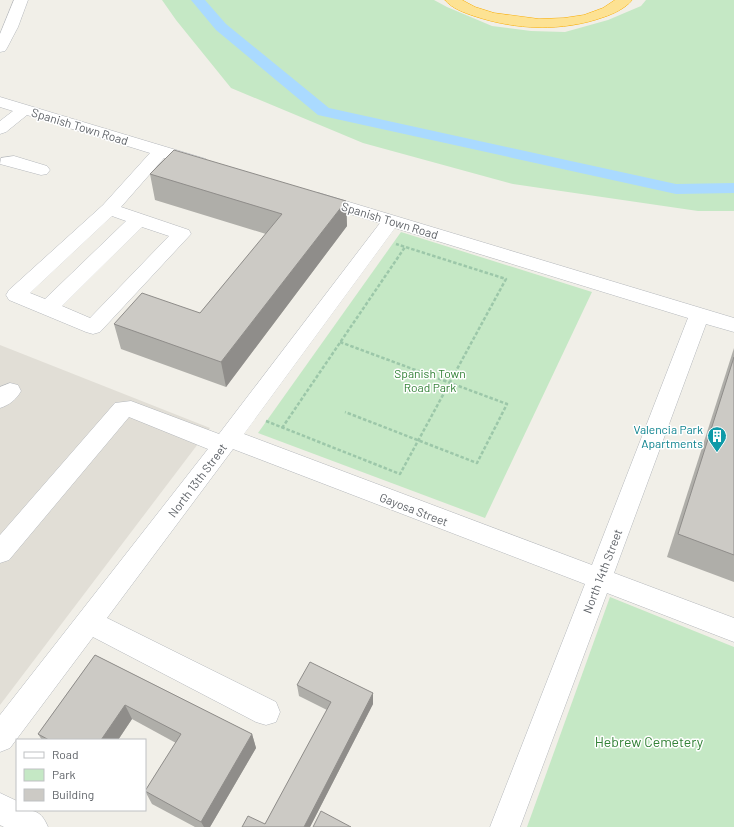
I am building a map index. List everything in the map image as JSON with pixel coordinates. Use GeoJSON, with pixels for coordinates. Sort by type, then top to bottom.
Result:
{"type":"FeatureCollection","features":[{"type":"Feature","properties":{"kind":"highway"},"geometry":{"type":"LineString","coordinates":[[452,0],[474,11],[498,18],[526,23],[547,23],[592,17],[610,10],[625,0]]}},
{"type":"Feature","properties":{"kind":"highway"},"geometry":{"type":"LineString","coordinates":[[463,0],[495,12],[519,17],[543,18],[582,14],[598,9],[614,0]]}},
{"type":"Feature","properties":{"kind":"street"},"geometry":{"type":"LineString","coordinates":[[0,48],[11,27],[21,0]]}},
{"type":"Feature","properties":{"kind":"street","name":"Spanish Town Road"},"geometry":{"type":"LineString","coordinates":[[0,102],[213,167]]}},
{"type":"Feature","properties":{"kind":"street"},"geometry":{"type":"LineString","coordinates":[[0,129],[25,109]]}},
{"type":"Feature","properties":{"kind":"street"},"geometry":{"type":"LineString","coordinates":[[109,209],[182,234],[93,327],[16,295],[109,209],[161,151]]}},
{"type":"Feature","properties":{"kind":"street"},"geometry":{"type":"LineString","coordinates":[[2,163],[14,161],[41,170]]}},
{"type":"Feature","properties":{"kind":"street","name":"Spanish Town Road"},"geometry":{"type":"LineString","coordinates":[[302,194],[734,325]]}},
{"type":"Feature","properties":{"kind":"street"},"geometry":{"type":"LineString","coordinates":[[48,308],[139,219]]}},
{"type":"Feature","properties":{"kind":"street","name":"North 13th Street"},"geometry":{"type":"LineString","coordinates":[[0,738],[226,442],[391,221]]}},
{"type":"Feature","properties":{"kind":"street","name":"North 14th Street"},"geometry":{"type":"LineString","coordinates":[[505,827],[700,314]]}},
{"type":"Feature","properties":{"kind":"street","name":"Gayosa Street"},"geometry":{"type":"LineString","coordinates":[[0,552],[123,409],[131,408],[599,579],[734,630]]}},
{"type":"Feature","properties":{"kind":"street"},"geometry":{"type":"LineString","coordinates":[[88,622],[266,712]]}},
{"type":"Feature","properties":{"kind":"street"},"geometry":{"type":"LineString","coordinates":[[0,808],[33,827]]}},
{"type":"Feature","properties":{"kind":"path"},"geometry":{"type":"LineString","coordinates":[[247,413],[400,474],[506,279],[377,238]]}},
{"type":"Feature","properties":{"kind":"path"},"geometry":{"type":"LineString","coordinates":[[282,428],[405,247]]}},
{"type":"Feature","properties":{"kind":"path"},"geometry":{"type":"LineString","coordinates":[[340,342],[507,404],[477,462],[425,441],[418,440],[345,412]]}},
{"type":"Feature","properties":{"kind":"shaded area"},"geometry":{"type":"Polygon","coordinates":[[[0,345],[210,428],[0,705],[0,345]]]}},
{"type":"Feature","properties":{"kind":"green space"},"geometry":{"type":"Polygon","coordinates":[[[162,0],[434,0],[492,26],[531,31],[565,32],[608,20],[641,6],[646,0],[734,0],[734,211],[698,211],[513,184],[363,143],[231,88],[176,20],[162,0]]]}},
{"type":"Feature","properties":{"kind":"green space","name":"Spanish Town Road Park"},"geometry":{"type":"Polygon","coordinates":[[[401,232],[592,292],[485,518],[258,433],[401,232]]]}},
{"type":"Feature","properties":{"kind":"green space","name":"Hebrew Cemetery"},"geometry":{"type":"Polygon","coordinates":[[[610,597],[734,647],[734,827],[527,827],[610,597]]]}},
{"type":"Feature","properties":{"kind":"building"},"geometry":{"type":"Polygon","coordinates":[[[174,150],[346,201],[221,362],[114,324],[142,293],[200,313],[282,214],[150,174],[174,150]]]}},
{"type":"Feature","properties":{"kind":"building","name":"Valencia Park Apartments"},"geometry":{"type":"Polygon","coordinates":[[[734,357],[734,555],[678,534],[734,357]]]}},
{"type":"Feature","properties":{"kind":"building"},"geometry":{"type":"Polygon","coordinates":[[[95,655],[252,734],[201,822],[146,792],[181,734],[125,705],[102,739],[47,739],[38,734],[95,655]]]}},
{"type":"Feature","properties":{"kind":"building"},"geometry":{"type":"Polygon","coordinates":[[[310,662],[373,693],[304,827],[242,827],[248,816],[265,824],[331,702],[297,685],[310,662]]]}},
{"type":"Feature","properties":{"kind":"building"},"geometry":{"type":"Polygon","coordinates":[[[321,811],[351,827],[313,827],[321,811]]]}},
{"type":"Feature","properties":{"kind":"waterway"},"geometry":{"type":"LineString","coordinates":[[198,0],[221,27],[324,112],[676,189],[734,188]]}},
{"type":"Feature","properties":{"kind":"place","name":"Valencia Park Apartments"},"geometry":{"type":"Point","coordinates":[717,453]}}]}
